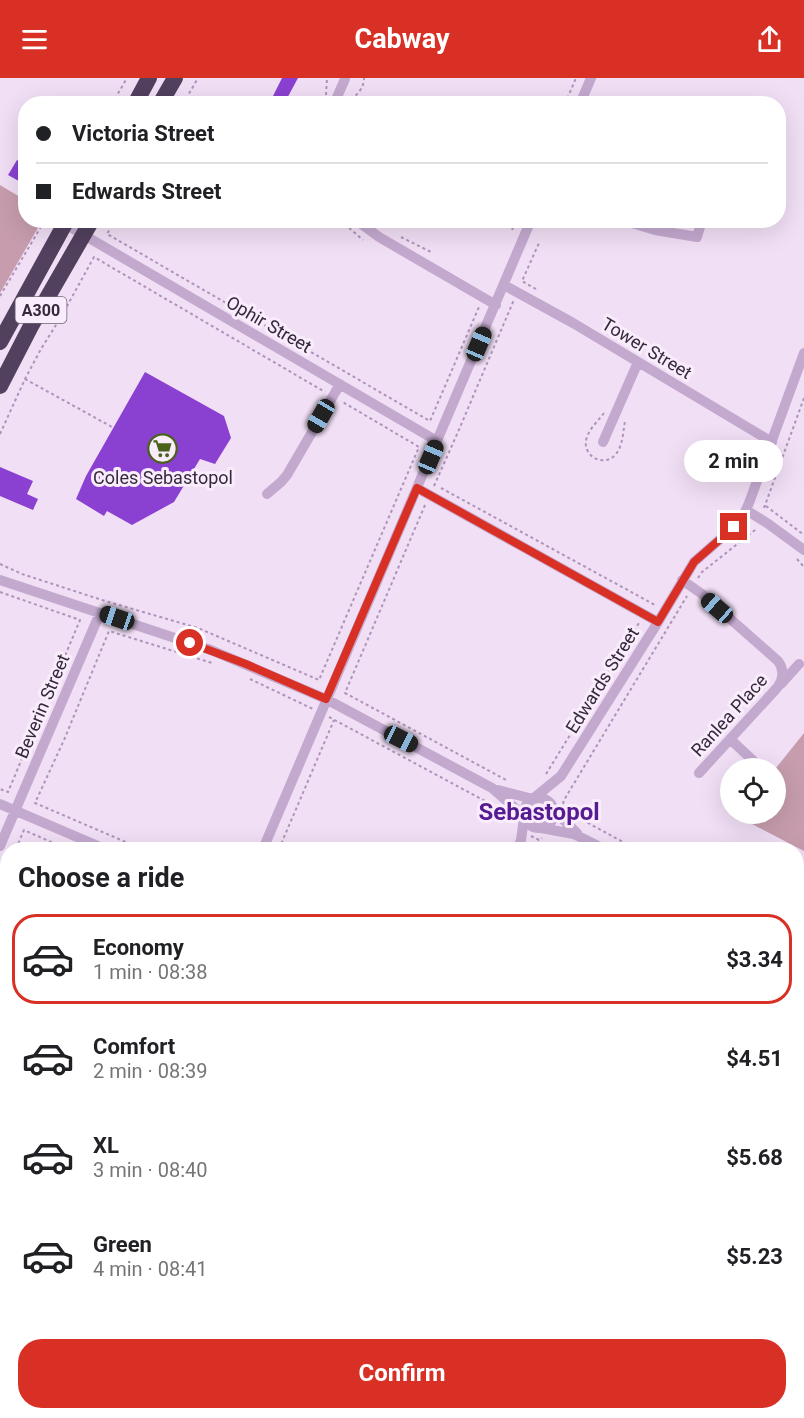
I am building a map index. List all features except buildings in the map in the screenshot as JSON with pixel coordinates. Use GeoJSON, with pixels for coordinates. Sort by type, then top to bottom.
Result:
{"type":"FeatureCollection","features":[{"type":"Feature","properties":{"kind":"highway"},"geometry":{"type":"LineString","coordinates":[[140,96],[150,78]]}},
{"type":"Feature","properties":{"kind":"highway"},"geometry":{"type":"LineString","coordinates":[[165,96],[175,78]]}},
{"type":"Feature","properties":{"kind":"highway","name":"A300"},"geometry":{"type":"LineString","coordinates":[[0,342],[63,228]]}},
{"type":"Feature","properties":{"kind":"highway","name":"A300"},"geometry":{"type":"LineString","coordinates":[[0,386],[31,326],[88,228]]}},
{"type":"Feature","properties":{"kind":"street"},"geometry":{"type":"LineString","coordinates":[[583,96],[591,78]]}},
{"type":"Feature","properties":{"kind":"street"},"geometry":{"type":"LineString","coordinates":[[333,96],[345,79]]}},
{"type":"Feature","properties":{"kind":"street","name":"Ophir Street"},"geometry":{"type":"LineString","coordinates":[[88,228],[340,384],[437,441]]}},
{"type":"Feature","properties":{"kind":"street"},"geometry":{"type":"LineString","coordinates":[[367,228],[496,305]]}},
{"type":"Feature","properties":{"kind":"street"},"geometry":{"type":"LineString","coordinates":[[266,842],[528,228]]}},
{"type":"Feature","properties":{"kind":"street"},"geometry":{"type":"LineString","coordinates":[[645,228],[697,237],[700,228]]}},
{"type":"Feature","properties":{"kind":"street","name":"Tower Street"},"geometry":{"type":"LineString","coordinates":[[504,285],[573,323],[772,442]]}},
{"type":"Feature","properties":{"kind":"street","name":"Edwards Street"},"geometry":{"type":"LineString","coordinates":[[533,799],[561,776],[658,622],[690,566],[734,527],[746,510],[804,353]]}},
{"type":"Feature","properties":{"kind":"street"},"geometry":{"type":"LineString","coordinates":[[603,442],[638,362]]}},
{"type":"Feature","properties":{"kind":"street"},"geometry":{"type":"LineString","coordinates":[[267,494],[285,478],[340,384]]}},
{"type":"Feature","properties":{"kind":"street"},"geometry":{"type":"LineString","coordinates":[[417,488],[432,490],[658,622]]}},
{"type":"Feature","properties":{"kind":"street"},"geometry":{"type":"LineString","coordinates":[[746,510],[804,550]]}},
{"type":"Feature","properties":{"kind":"street"},"geometry":{"type":"LineString","coordinates":[[0,580],[211,650],[326,699],[492,788],[503,796],[531,826],[567,832],[585,838]]}},
{"type":"Feature","properties":{"kind":"street","name":"Ranlea Place"},"geometry":{"type":"LineString","coordinates":[[682,580],[778,661],[782,678],[777,689],[699,773]]}},
{"type":"Feature","properties":{"kind":"street","name":"Beverin Street"},"geometry":{"type":"LineString","coordinates":[[2,842],[100,613]]}},
{"type":"Feature","properties":{"kind":"street"},"geometry":{"type":"LineString","coordinates":[[777,689],[799,664]]}},
{"type":"Feature","properties":{"kind":"street"},"geometry":{"type":"LineString","coordinates":[[730,739],[750,758]]}},
{"type":"Feature","properties":{"kind":"street","name":"Edwards Street"},"geometry":{"type":"LineString","coordinates":[[557,808],[561,776]]}},
{"type":"Feature","properties":{"kind":"street"},"geometry":{"type":"LineString","coordinates":[[492,788],[545,800],[557,808],[575,831],[592,842]]}},
{"type":"Feature","properties":{"kind":"street"},"geometry":{"type":"LineString","coordinates":[[520,842],[524,809],[533,799]]}},
{"type":"Feature","properties":{"kind":"street"},"geometry":{"type":"LineString","coordinates":[[0,804],[89,842]]}},
{"type":"Feature","properties":{"kind":"street"},"geometry":{"type":"LineString","coordinates":[[525,842],[551,821],[557,808]]}},
{"type":"Feature","properties":{"kind":"path"},"geometry":{"type":"LineString","coordinates":[[117,96],[127,78]]}},
{"type":"Feature","properties":{"kind":"path"},"geometry":{"type":"LineString","coordinates":[[188,96],[198,78]]}},
{"type":"Feature","properties":{"kind":"path"},"geometry":{"type":"LineString","coordinates":[[327,78],[329,96]]}},
{"type":"Feature","properties":{"kind":"path"},"geometry":{"type":"LineString","coordinates":[[356,96],[361,91],[364,78]]}},
{"type":"Feature","properties":{"kind":"path"},"geometry":{"type":"LineString","coordinates":[[568,96],[576,78]]}},
{"type":"Feature","properties":{"kind":"path"},"geometry":{"type":"LineString","coordinates":[[0,297],[40,228]]}},
{"type":"Feature","properties":{"kind":"path"},"geometry":{"type":"LineString","coordinates":[[110,228],[107,234],[430,421],[478,307]]}},
{"type":"Feature","properties":{"kind":"path"},"geometry":{"type":"LineString","coordinates":[[394,233],[433,253]]}},
{"type":"Feature","properties":{"kind":"path"},"geometry":{"type":"LineString","coordinates":[[522,281],[539,243]]}},
{"type":"Feature","properties":{"kind":"path"},"geometry":{"type":"LineString","coordinates":[[0,434],[25,379],[94,257],[419,447],[320,680],[198,628],[102,600],[22,574],[0,564]]}},
{"type":"Feature","properties":{"kind":"path"},"geometry":{"type":"LineString","coordinates":[[513,302],[345,693],[515,784]]}},
{"type":"Feature","properties":{"kind":"path"},"geometry":{"type":"LineString","coordinates":[[25,379],[112,427]]}},
{"type":"Feature","properties":{"kind":"path"},"geometry":{"type":"LineString","coordinates":[[557,808],[702,572],[755,530],[804,398]]}},
{"type":"Feature","properties":{"kind":"path"},"geometry":{"type":"LineString","coordinates":[[590,454],[586,449],[587,437],[605,411]]}},
{"type":"Feature","properties":{"kind":"path"},"geometry":{"type":"LineString","coordinates":[[432,490],[655,605]]}},
{"type":"Feature","properties":{"kind":"path"},"geometry":{"type":"LineString","coordinates":[[765,505],[804,535]]}},
{"type":"Feature","properties":{"kind":"path"},"geometry":{"type":"LineString","coordinates":[[0,592],[80,621],[8,792],[0,789]]}},
{"type":"Feature","properties":{"kind":"path"},"geometry":{"type":"LineString","coordinates":[[543,778],[641,620]]}},
{"type":"Feature","properties":{"kind":"path"},"geometry":{"type":"LineString","coordinates":[[126,842],[35,803],[109,631],[214,664]]}},
{"type":"Feature","properties":{"kind":"path"},"geometry":{"type":"LineString","coordinates":[[245,677],[334,720],[499,809]]}},
{"type":"Feature","properties":{"kind":"path"},"geometry":{"type":"LineString","coordinates":[[282,842],[334,720]]}},
{"type":"Feature","properties":{"kind":"path"},"geometry":{"type":"LineString","coordinates":[[576,817],[623,842]]}},
{"type":"Feature","properties":{"kind":"path"},"geometry":{"type":"LineString","coordinates":[[19,842],[24,830],[51,842]]}},
{"type":"Feature","properties":{"kind":"shaded area"},"geometry":{"type":"Polygon","coordinates":[[[0,185],[18,196],[18,228],[38,228],[0,293],[0,185]]]}},
{"type":"Feature","properties":{"kind":"shaded area"},"geometry":{"type":"Polygon","coordinates":[[[804,733],[804,842],[787,842],[752,824],[786,824],[786,758],[784,758],[804,733]]]}},
{"type":"Feature","properties":{"kind":"place","name":"Coles Sebastopol"},"geometry":{"type":"Point","coordinates":[163,448]}},
{"type":"Feature","properties":{"kind":"district","name":"Sebastopol"},"geometry":{"type":"Point","coordinates":[539,812]}},
{"type":"Feature","properties":{"kind":"route"},"geometry":{"type":"LineString","coordinates":[[190,643],[246,664],[326,699],[417,488],[658,622],[690,566],[734,527]]}}]}
